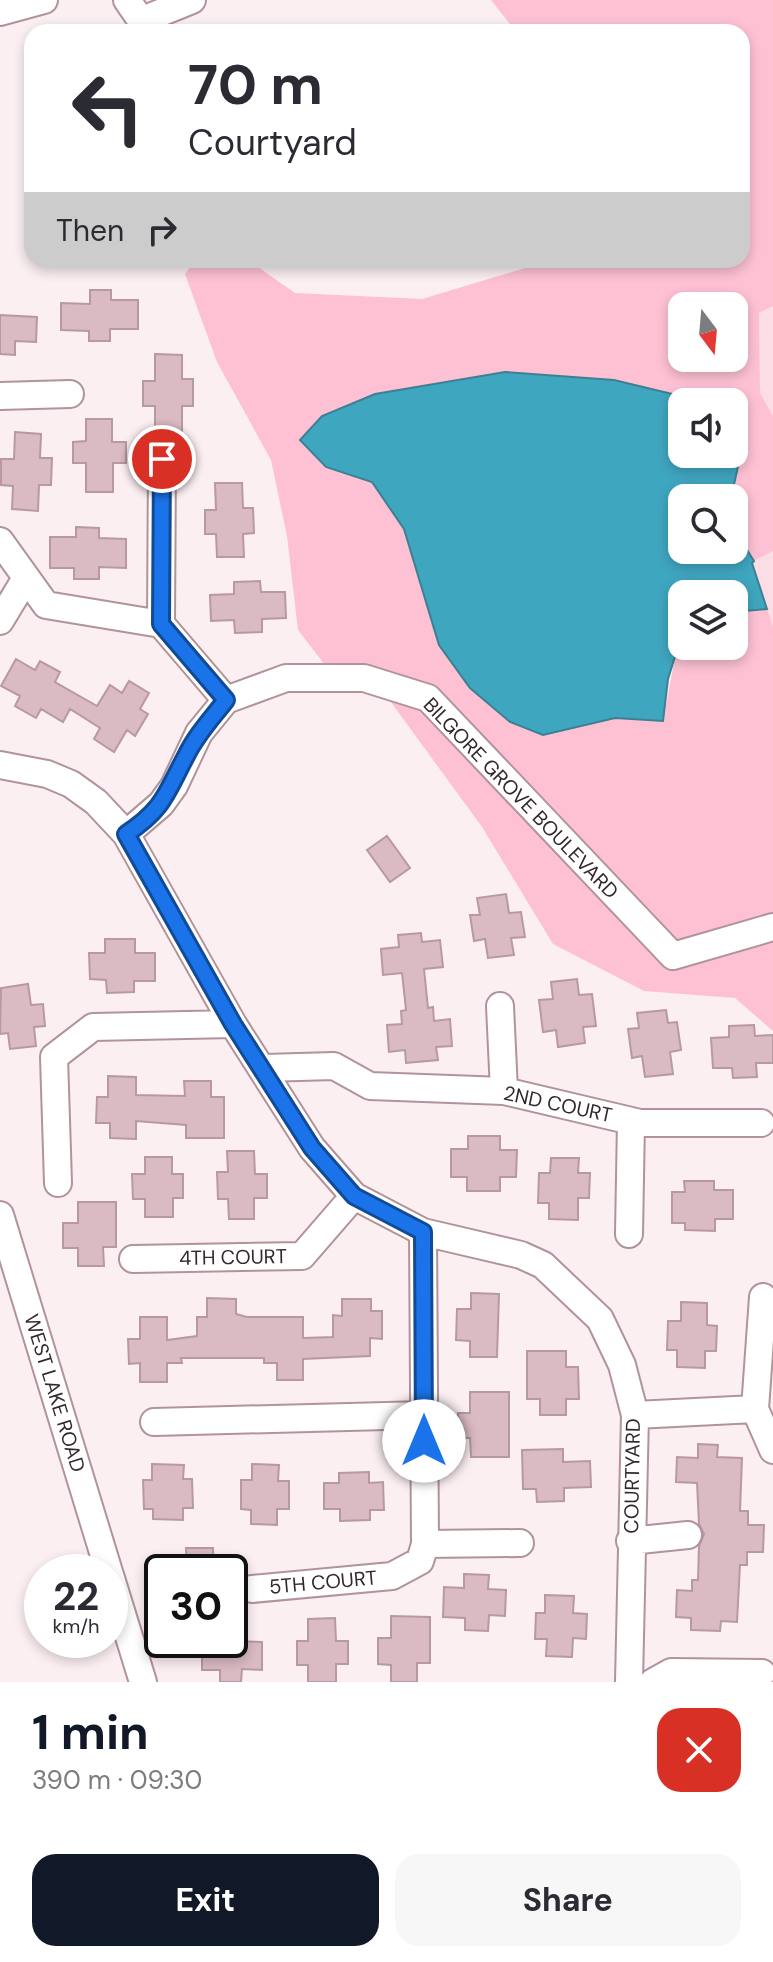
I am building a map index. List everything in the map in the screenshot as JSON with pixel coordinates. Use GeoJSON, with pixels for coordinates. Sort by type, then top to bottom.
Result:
{"type":"FeatureCollection","features":[{"type":"Feature","properties":{"kind":"street"},"geometry":{"type":"LineString","coordinates":[[0,12],[44,0]]}},
{"type":"Feature","properties":{"kind":"street"},"geometry":{"type":"LineString","coordinates":[[127,0],[138,16],[145,19],[180,3]]}},
{"type":"Feature","properties":{"kind":"street"},"geometry":{"type":"LineString","coordinates":[[0,396],[70,394]]}},
{"type":"Feature","properties":{"kind":"street"},"geometry":{"type":"LineString","coordinates":[[161,624],[162,459]]}},
{"type":"Feature","properties":{"kind":"street"},"geometry":{"type":"LineString","coordinates":[[0,541],[46,605],[161,624],[226,700],[199,733],[174,786],[161,804],[126,834]]}},
{"type":"Feature","properties":{"kind":"street"},"geometry":{"type":"LineString","coordinates":[[0,621],[26,578]]}},
{"type":"Feature","properties":{"kind":"street","name":"BILGORE GROVE BOULEVARD"},"geometry":{"type":"LineString","coordinates":[[226,700],[286,678],[309,676],[364,678],[428,698],[673,956],[773,927]]}},
{"type":"Feature","properties":{"kind":"street","name":"COURTYARD"},"geometry":{"type":"LineString","coordinates":[[0,765],[47,774],[71,784],[96,802],[126,834],[233,1024],[264,1068],[312,1148],[354,1196],[423,1232],[521,1255],[543,1265],[575,1292],[600,1319],[622,1365],[635,1415],[629,1682]]}},
{"type":"Feature","properties":{"kind":"street"},"geometry":{"type":"LineString","coordinates":[[500,1006],[504,1091]]}},
{"type":"Feature","properties":{"kind":"street"},"geometry":{"type":"LineString","coordinates":[[58,1183],[54,1057],[93,1027],[233,1024]]}},
{"type":"Feature","properties":{"kind":"street","name":"2ND COURT"},"geometry":{"type":"LineString","coordinates":[[264,1068],[334,1066],[370,1086],[504,1091],[631,1121],[761,1123]]}},
{"type":"Feature","properties":{"kind":"street"},"geometry":{"type":"LineString","coordinates":[[629,1234],[631,1121]]}},
{"type":"Feature","properties":{"kind":"street","name":"4TH COURT"},"geometry":{"type":"LineString","coordinates":[[133,1259],[302,1256],[354,1196]]}},
{"type":"Feature","properties":{"kind":"street","name":"WEST LAKE ROAD"},"geometry":{"type":"LineString","coordinates":[[0,1215],[104,1554]]}},
{"type":"Feature","properties":{"kind":"street"},"geometry":{"type":"LineString","coordinates":[[423,1232],[425,1544],[520,1543]]}},
{"type":"Feature","properties":{"kind":"street"},"geometry":{"type":"LineString","coordinates":[[763,1297],[766,1354],[755,1409],[773,1450]]}},
{"type":"Feature","properties":{"kind":"street"},"geometry":{"type":"LineString","coordinates":[[635,1415],[755,1409]]}},
{"type":"Feature","properties":{"kind":"street"},"geometry":{"type":"LineString","coordinates":[[154,1422],[424,1415]]}},
{"type":"Feature","properties":{"kind":"street"},"geometry":{"type":"LineString","coordinates":[[630,1541],[688,1535]]}},
{"type":"Feature","properties":{"kind":"street","name":"5TH COURT"},"geometry":{"type":"LineString","coordinates":[[252,1589],[392,1576],[420,1561],[425,1544]]}},
{"type":"Feature","properties":{"kind":"street","name":"WEST LAKE ROAD"},"geometry":{"type":"LineString","coordinates":[[128,1633],[143,1682]]}},
{"type":"Feature","properties":{"kind":"street"},"geometry":{"type":"LineString","coordinates":[[653,1682],[671,1672],[762,1673]]}},
{"type":"Feature","properties":{"kind":"shaded area"},"geometry":{"type":"Polygon","coordinates":[[[491,0],[773,0],[773,306],[759,313],[760,393],[773,416],[773,551],[754,561],[748,551],[748,484],[734,484],[738,468],[748,468],[748,388],[668,388],[668,394],[614,380],[326,467],[372,481],[404,529],[439,645],[470,688],[510,722],[543,734],[615,718],[663,721],[674,660],[748,660],[748,611],[767,609],[773,626],[773,915],[676,944],[430,687],[366,667],[325,665],[298,630],[287,536],[271,460],[217,362],[185,274],[189,268],[259,268],[295,293],[422,299],[525,268],[750,268],[750,24],[510,24],[491,0]]]}},
{"type":"Feature","properties":{"kind":"shaded area"},"geometry":{"type":"Polygon","coordinates":[[[773,306],[773,416],[760,393],[759,313],[773,306]]]}},
{"type":"Feature","properties":{"kind":"shaded area"},"geometry":{"type":"Polygon","coordinates":[[[773,551],[773,626],[752,562],[773,551]]]}},
{"type":"Feature","properties":{"kind":"shaded area"},"geometry":{"type":"Polygon","coordinates":[[[385,694],[423,707],[667,964],[773,939],[773,1031],[735,998],[644,991],[553,944],[482,827],[385,694]]]}},
{"type":"Feature","properties":{"kind":"water"},"geometry":{"type":"Polygon","coordinates":[[[505,372],[614,380],[668,393],[668,468],[738,468],[734,484],[668,484],[668,564],[748,564],[748,551],[754,561],[752,563],[767,609],[748,611],[748,580],[668,580],[668,660],[674,660],[668,679],[663,721],[615,718],[543,735],[510,722],[470,688],[439,645],[404,529],[372,482],[326,467],[300,440],[322,416],[375,394],[505,372]]]}},
{"type":"Feature","properties":{"kind":"building"},"geometry":{"type":"Polygon","coordinates":[[[90,290],[111,290],[111,300],[138,300],[138,329],[110,329],[110,341],[89,341],[89,331],[61,330],[61,303],[90,304],[90,290]]]}},
{"type":"Feature","properties":{"kind":"building"},"geometry":{"type":"Polygon","coordinates":[[[0,315],[37,317],[36,342],[15,341],[15,355],[0,354],[0,315]]]}},
{"type":"Feature","properties":{"kind":"building"},"geometry":{"type":"Polygon","coordinates":[[[155,354],[182,355],[182,379],[193,379],[193,406],[182,406],[182,434],[155,433],[155,406],[143,406],[143,381],[155,381],[155,354]]]}},
{"type":"Feature","properties":{"kind":"building"},"geometry":{"type":"Polygon","coordinates":[[[86,419],[112,419],[112,442],[126,442],[126,463],[113,463],[113,492],[86,492],[86,463],[73,463],[73,442],[86,441],[86,419]]]}},
{"type":"Feature","properties":{"kind":"building"},"geometry":{"type":"Polygon","coordinates":[[[15,432],[41,434],[40,458],[52,458],[51,485],[39,485],[38,511],[12,509],[13,486],[1,485],[1,459],[14,459],[15,432]]]}},
{"type":"Feature","properties":{"kind":"building"},"geometry":{"type":"Polygon","coordinates":[[[215,483],[242,483],[243,508],[253,508],[254,533],[243,534],[244,557],[217,557],[216,534],[205,534],[205,510],[216,510],[215,483]]]}},
{"type":"Feature","properties":{"kind":"building"},"geometry":{"type":"Polygon","coordinates":[[[76,527],[99,528],[99,538],[126,539],[126,568],[99,567],[99,579],[74,579],[74,568],[50,568],[50,537],[76,537],[76,527]]]}},
{"type":"Feature","properties":{"kind":"building"},"geometry":{"type":"Polygon","coordinates":[[[260,581],[261,592],[285,592],[286,618],[262,619],[262,632],[235,633],[234,620],[211,621],[210,595],[234,594],[234,582],[260,581]]]}},
{"type":"Feature","properties":{"kind":"building"},"geometry":{"type":"Polygon","coordinates":[[[16,659],[35,670],[40,661],[60,672],[55,682],[97,706],[110,685],[122,693],[129,681],[149,693],[140,709],[148,714],[135,736],[127,730],[114,752],[94,739],[100,728],[70,709],[63,722],[41,709],[36,718],[15,706],[20,696],[1,686],[16,659]]]}},
{"type":"Feature","properties":{"kind":"building"},"geometry":{"type":"Polygon","coordinates":[[[387,836],[410,868],[390,882],[367,850],[387,836]]]}},
{"type":"Feature","properties":{"kind":"building"},"geometry":{"type":"Polygon","coordinates":[[[506,894],[509,913],[521,912],[525,937],[511,938],[514,955],[488,958],[485,939],[474,941],[470,915],[480,915],[477,898],[506,894]]]}},
{"type":"Feature","properties":{"kind":"building"},"geometry":{"type":"Polygon","coordinates":[[[421,933],[422,942],[440,940],[443,967],[424,969],[428,1008],[433,1007],[434,1021],[450,1019],[452,1046],[436,1047],[438,1060],[406,1063],[405,1050],[389,1052],[387,1025],[402,1024],[401,1011],[406,1010],[402,973],[383,975],[381,949],[399,947],[398,935],[421,933]]]}},
{"type":"Feature","properties":{"kind":"building"},"geometry":{"type":"Polygon","coordinates":[[[105,939],[135,939],[135,953],[155,953],[155,981],[134,981],[134,992],[107,993],[106,980],[90,979],[89,953],[105,953],[105,939]]]}},
{"type":"Feature","properties":{"kind":"building"},"geometry":{"type":"Polygon","coordinates":[[[577,979],[579,995],[592,994],[596,1026],[583,1027],[585,1043],[558,1047],[556,1030],[543,1032],[539,1000],[553,999],[551,982],[577,979]]]}},
{"type":"Feature","properties":{"kind":"building"},"geometry":{"type":"Polygon","coordinates":[[[28,984],[31,1005],[43,1004],[45,1026],[34,1027],[36,1046],[10,1049],[8,1033],[0,1034],[1,988],[28,984]]]}},
{"type":"Feature","properties":{"kind":"building"},"geometry":{"type":"Polygon","coordinates":[[[666,1010],[668,1023],[677,1022],[681,1050],[670,1052],[673,1074],[645,1077],[642,1056],[632,1058],[628,1029],[639,1028],[637,1013],[666,1010]]]}},
{"type":"Feature","properties":{"kind":"building"},"geometry":{"type":"Polygon","coordinates":[[[754,1025],[755,1036],[773,1035],[773,1063],[756,1063],[757,1077],[733,1078],[732,1068],[713,1068],[711,1038],[729,1037],[729,1026],[754,1025]]]}},
{"type":"Feature","properties":{"kind":"building"},"geometry":{"type":"Polygon","coordinates":[[[108,1076],[136,1077],[136,1095],[185,1096],[184,1081],[211,1081],[211,1097],[224,1097],[224,1138],[186,1138],[186,1125],[136,1121],[136,1139],[110,1138],[110,1123],[96,1123],[97,1097],[108,1097],[108,1076]]]}},
{"type":"Feature","properties":{"kind":"building"},"geometry":{"type":"Polygon","coordinates":[[[468,1136],[500,1136],[500,1150],[517,1150],[516,1177],[500,1177],[500,1191],[467,1191],[467,1177],[451,1177],[451,1149],[468,1149],[468,1136]]]}},
{"type":"Feature","properties":{"kind":"building"},"geometry":{"type":"Polygon","coordinates":[[[227,1151],[254,1151],[255,1174],[267,1174],[267,1198],[254,1198],[254,1219],[229,1219],[228,1199],[218,1199],[217,1172],[228,1172],[227,1151]]]}},
{"type":"Feature","properties":{"kind":"building"},"geometry":{"type":"Polygon","coordinates":[[[145,1157],[172,1157],[172,1174],[183,1174],[183,1198],[173,1198],[173,1217],[145,1217],[145,1199],[133,1199],[132,1174],[145,1174],[145,1157]]]}},
{"type":"Feature","properties":{"kind":"building"},"geometry":{"type":"Polygon","coordinates":[[[551,1158],[579,1158],[578,1173],[590,1173],[589,1198],[578,1198],[578,1220],[549,1219],[549,1203],[538,1203],[539,1173],[550,1173],[551,1158]]]}},
{"type":"Feature","properties":{"kind":"building"},"geometry":{"type":"Polygon","coordinates":[[[684,1181],[714,1181],[714,1190],[733,1190],[733,1219],[715,1219],[715,1231],[685,1230],[685,1223],[672,1223],[672,1192],[685,1192],[684,1181]]]}},
{"type":"Feature","properties":{"kind":"building"},"geometry":{"type":"Polygon","coordinates":[[[78,1202],[116,1202],[116,1247],[103,1247],[104,1266],[78,1266],[78,1248],[63,1248],[63,1223],[78,1223],[78,1202]]]}},
{"type":"Feature","properties":{"kind":"building"},"geometry":{"type":"Polygon","coordinates":[[[471,1293],[499,1294],[497,1357],[470,1357],[470,1341],[456,1340],[457,1309],[471,1309],[471,1293]]]}},
{"type":"Feature","properties":{"kind":"building"},"geometry":{"type":"Polygon","coordinates":[[[207,1298],[236,1299],[236,1314],[247,1317],[303,1317],[303,1338],[333,1337],[333,1315],[342,1316],[342,1299],[371,1299],[371,1311],[382,1311],[382,1339],[370,1338],[370,1356],[303,1359],[303,1380],[277,1380],[277,1363],[264,1363],[264,1358],[181,1358],[182,1363],[167,1363],[167,1382],[140,1382],[140,1363],[129,1364],[128,1339],[140,1339],[140,1317],[167,1317],[167,1340],[197,1336],[197,1317],[207,1317],[207,1298]]]}},
{"type":"Feature","properties":{"kind":"building"},"geometry":{"type":"Polygon","coordinates":[[[681,1302],[707,1303],[707,1325],[717,1326],[716,1351],[705,1351],[705,1368],[677,1367],[677,1350],[667,1350],[668,1321],[681,1321],[681,1302]]]}},
{"type":"Feature","properties":{"kind":"building"},"geometry":{"type":"Polygon","coordinates":[[[527,1351],[566,1351],[566,1367],[578,1367],[579,1399],[566,1399],[566,1415],[540,1415],[540,1399],[527,1399],[527,1351]]]}},
{"type":"Feature","properties":{"kind":"building"},"geometry":{"type":"Polygon","coordinates":[[[470,1392],[509,1392],[509,1457],[471,1457],[470,1438],[458,1438],[458,1413],[470,1413],[470,1392]]]}},
{"type":"Feature","properties":{"kind":"building"},"geometry":{"type":"Polygon","coordinates":[[[698,1444],[718,1445],[717,1457],[742,1458],[740,1511],[748,1511],[748,1525],[764,1525],[763,1552],[747,1552],[747,1565],[740,1565],[737,1622],[721,1621],[720,1631],[691,1630],[691,1618],[676,1617],[677,1590],[692,1591],[692,1580],[698,1580],[699,1546],[704,1534],[699,1524],[697,1483],[676,1482],[677,1457],[698,1458],[698,1444]]]}},
{"type":"Feature","properties":{"kind":"building"},"geometry":{"type":"Polygon","coordinates":[[[563,1449],[563,1462],[590,1461],[591,1487],[564,1488],[564,1501],[537,1502],[536,1489],[523,1489],[522,1450],[563,1449]]]}},
{"type":"Feature","properties":{"kind":"building"},"geometry":{"type":"Polygon","coordinates":[[[152,1464],[184,1465],[183,1479],[192,1479],[193,1508],[183,1508],[183,1520],[153,1519],[153,1509],[144,1509],[143,1480],[152,1480],[152,1464]]]}},
{"type":"Feature","properties":{"kind":"building"},"geometry":{"type":"Polygon","coordinates":[[[252,1464],[279,1465],[278,1481],[289,1481],[289,1509],[277,1509],[277,1525],[251,1524],[251,1510],[241,1509],[241,1480],[252,1480],[252,1464]]]}},
{"type":"Feature","properties":{"kind":"building"},"geometry":{"type":"Polygon","coordinates":[[[369,1472],[369,1483],[383,1482],[384,1510],[370,1510],[370,1520],[340,1521],[340,1509],[324,1509],[324,1483],[339,1483],[339,1473],[369,1472]]]}},
{"type":"Feature","properties":{"kind":"building"},"geometry":{"type":"Polygon","coordinates":[[[186,1548],[213,1548],[213,1554],[186,1554],[186,1548]]]}},
{"type":"Feature","properties":{"kind":"building"},"geometry":{"type":"Polygon","coordinates":[[[464,1574],[489,1575],[488,1589],[506,1590],[505,1616],[489,1615],[488,1631],[465,1630],[465,1618],[443,1617],[444,1587],[464,1588],[464,1574]]]}},
{"type":"Feature","properties":{"kind":"building"},"geometry":{"type":"Polygon","coordinates":[[[545,1595],[574,1596],[573,1613],[587,1614],[586,1639],[573,1638],[572,1657],[546,1656],[547,1639],[535,1639],[536,1613],[545,1613],[545,1595]]]}},
{"type":"Feature","properties":{"kind":"building"},"geometry":{"type":"Polygon","coordinates":[[[391,1616],[430,1617],[430,1663],[417,1663],[417,1682],[391,1682],[391,1665],[378,1664],[378,1638],[391,1638],[391,1616]]]}},
{"type":"Feature","properties":{"kind":"building"},"geometry":{"type":"Polygon","coordinates":[[[335,1618],[336,1641],[348,1641],[348,1664],[336,1664],[336,1682],[308,1682],[308,1665],[297,1665],[297,1641],[308,1641],[308,1619],[335,1618]]]}},
{"type":"Feature","properties":{"kind":"building"},"geometry":{"type":"Polygon","coordinates":[[[248,1642],[262,1642],[262,1670],[242,1669],[241,1682],[220,1682],[220,1670],[202,1670],[202,1658],[248,1658],[248,1642]]]}},
{"type":"Feature","properties":{"kind":"route"},"geometry":{"type":"LineString","coordinates":[[162,459],[161,624],[226,700],[199,733],[174,786],[161,804],[145,821],[126,834],[233,1024],[264,1068],[312,1148],[354,1196],[423,1232],[424,1441]]}}]}
